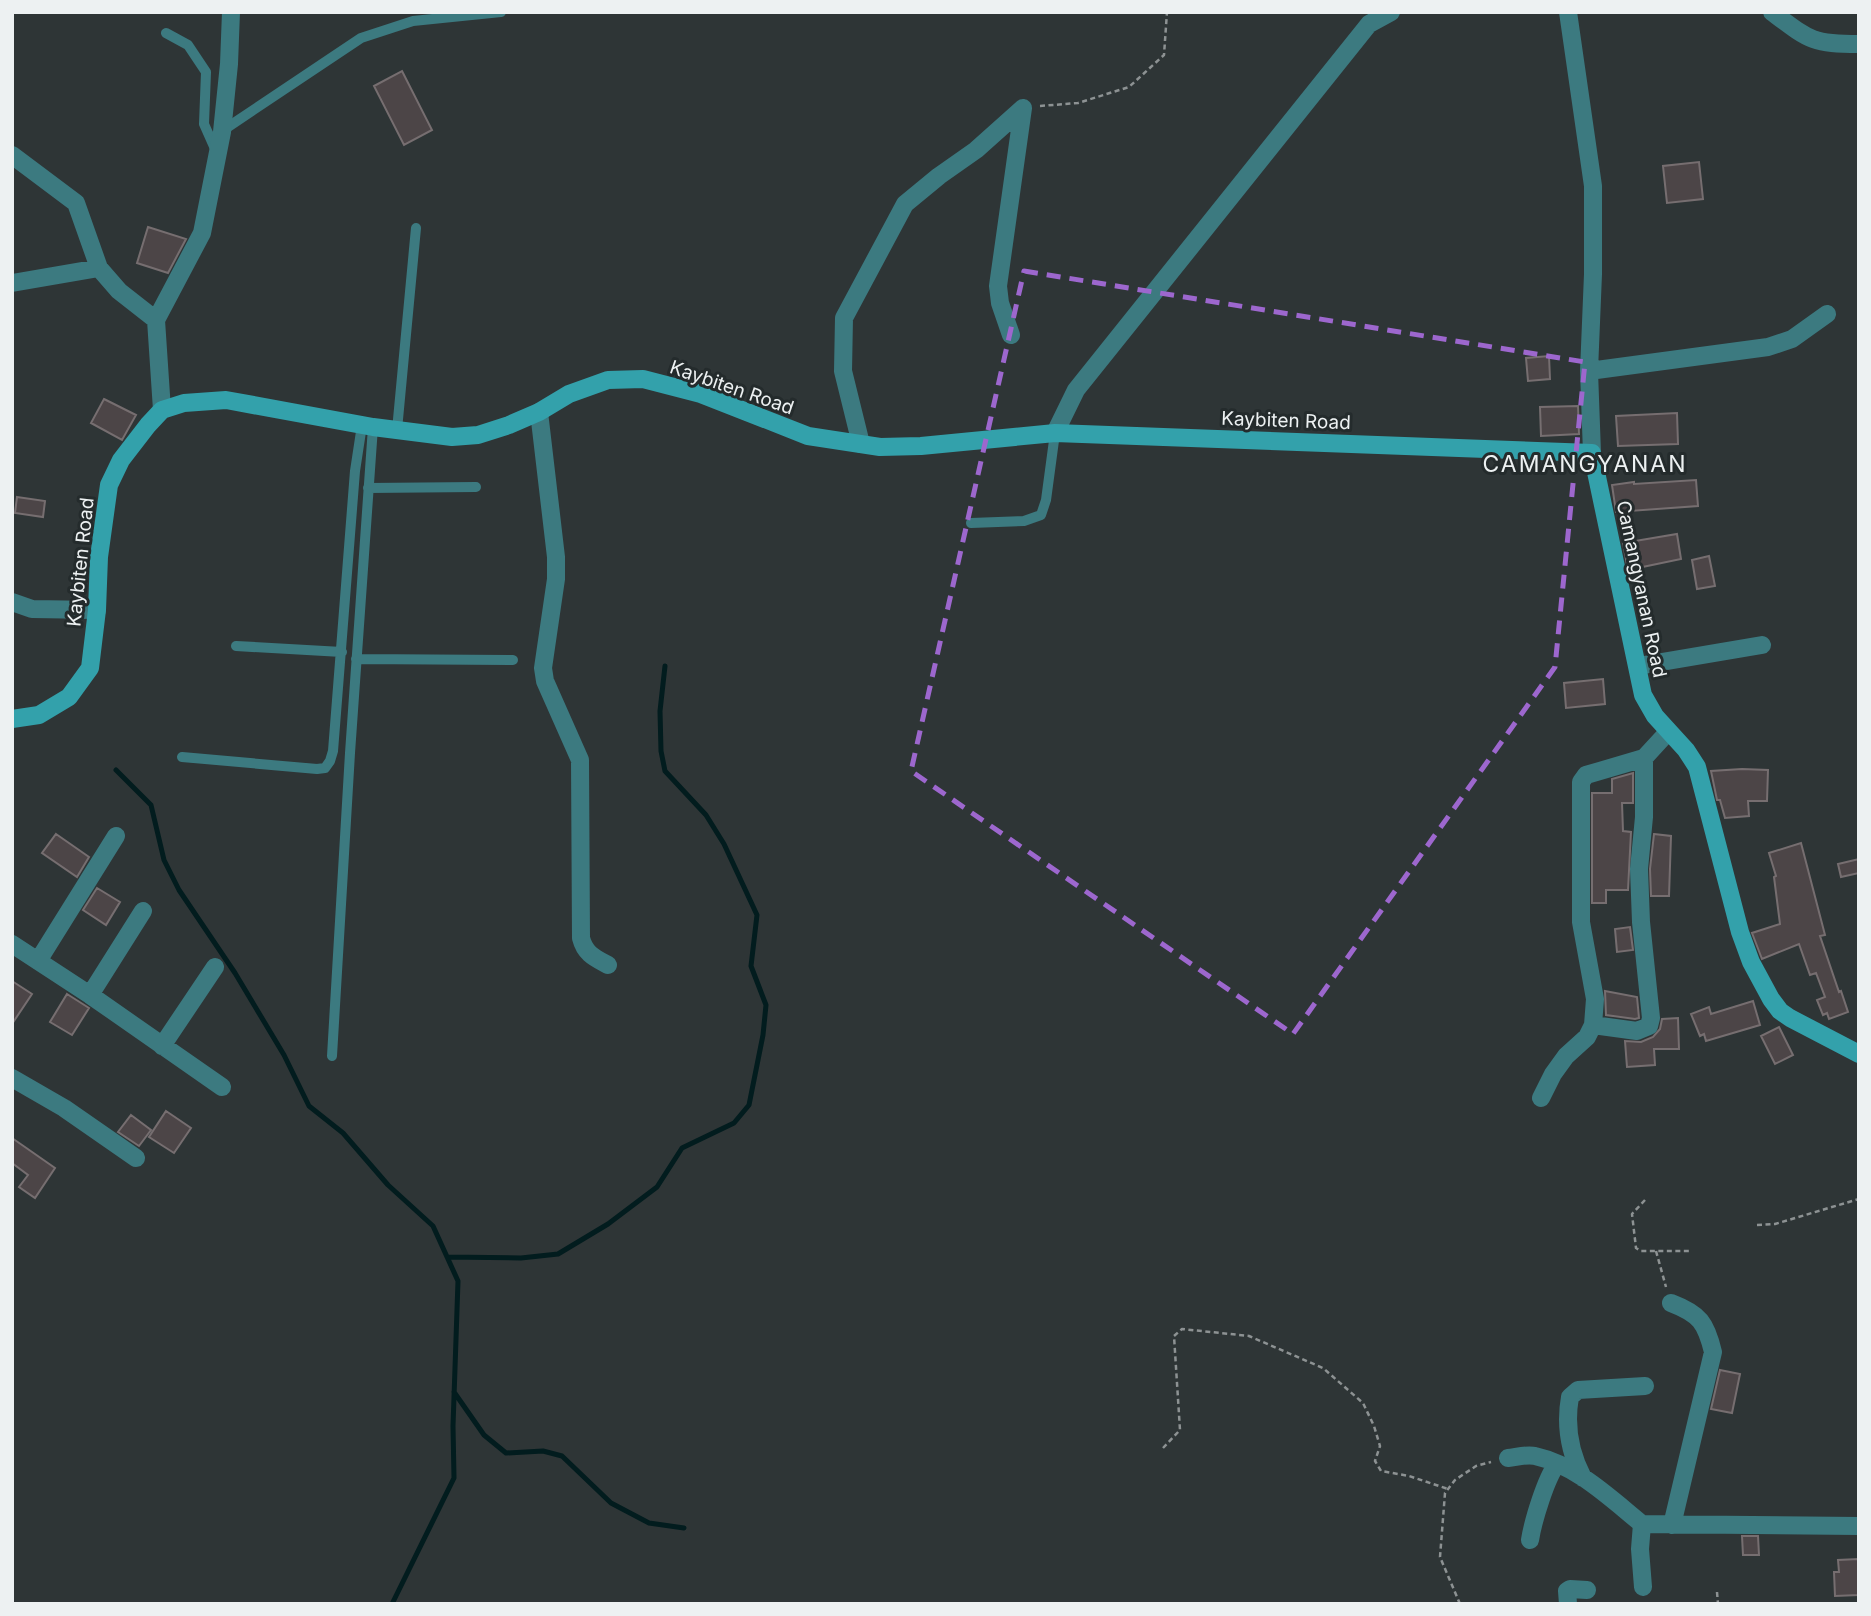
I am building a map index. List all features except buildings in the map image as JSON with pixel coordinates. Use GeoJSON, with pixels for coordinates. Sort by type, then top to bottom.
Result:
{"type":"FeatureCollection","features":[{"type":"Feature","properties":{"kind":"street"},"geometry":{"type":"LineString","coordinates":[[162,411],[156,320],[202,233],[222,132],[232,12]]}},
{"type":"Feature","properties":{"kind":"street"},"geometry":{"type":"LineString","coordinates":[[1055,433],[1084,379],[1369,24],[1391,12]]}},
{"type":"Feature","properties":{"kind":"street","name":"Camangyanan Road"},"geometry":{"type":"LineString","coordinates":[[1568,12],[1593,186],[1589,371],[1592,453],[1643,695],[1667,733],[1686,750],[1697,767],[1740,932],[1751,962],[1771,999],[1780,1011],[1790,1018],[1859,1054]]}},
{"type":"Feature","properties":{"kind":"street"},"geometry":{"type":"LineString","coordinates":[[1772,12],[1804,37],[1814,41],[1826,44],[1859,44]]}},
{"type":"Feature","properties":{"kind":"street"},"geometry":{"type":"LineString","coordinates":[[1011,335],[1000,303],[998,286],[1023,108]]}},
{"type":"Feature","properties":{"kind":"street"},"geometry":{"type":"LineString","coordinates":[[861,444],[843,371],[844,318],[905,204],[976,150],[1023,108]]}},
{"type":"Feature","properties":{"kind":"street"},"geometry":{"type":"LineString","coordinates":[[13,155],[76,203],[99,268],[119,292],[156,320]]}},
{"type":"Feature","properties":{"kind":"street"},"geometry":{"type":"LineString","coordinates":[[12,283],[99,268]]}},
{"type":"Feature","properties":{"kind":"street"},"geometry":{"type":"LineString","coordinates":[[1589,371],[1769,347],[1792,339],[1827,314]]}},
{"type":"Feature","properties":{"kind":"street","name":"Kaybiten Road"},"geometry":{"type":"LineString","coordinates":[[12,719],[39,716],[69,696],[90,668],[97,610],[99,557],[109,485],[121,460],[148,425],[162,411],[184,403],[226,400],[367,426],[452,437],[478,435],[539,412],[569,394],[608,380],[643,379],[701,394],[808,436],[880,447],[921,446],[1055,433],[1592,453]]}},
{"type":"Feature","properties":{"kind":"street"},"geometry":{"type":"LineString","coordinates":[[539,412],[556,557],[556,579],[544,668],[545,681],[580,760],[581,938],[590,955],[608,965]]}},
{"type":"Feature","properties":{"kind":"street"},"geometry":{"type":"LineString","coordinates":[[12,602],[32,609],[97,610]]}},
{"type":"Feature","properties":{"kind":"street"},"geometry":{"type":"LineString","coordinates":[[1637,666],[1762,645]]}},
{"type":"Feature","properties":{"kind":"street"},"geometry":{"type":"LineString","coordinates":[[1541,1098],[1553,1074],[1566,1056],[1587,1037],[1593,1025],[1595,999],[1581,922],[1581,782],[1586,775],[1644,758],[1667,733]]}},
{"type":"Feature","properties":{"kind":"street"},"geometry":{"type":"LineString","coordinates":[[1593,1025],[1637,1031],[1649,1026],[1651,1018],[1641,922],[1639,869],[1644,817],[1644,758]]}},
{"type":"Feature","properties":{"kind":"street"},"geometry":{"type":"LineString","coordinates":[[38,961],[116,836]]}},
{"type":"Feature","properties":{"kind":"street"},"geometry":{"type":"LineString","coordinates":[[90,995],[143,911]]}},
{"type":"Feature","properties":{"kind":"street"},"geometry":{"type":"LineString","coordinates":[[12,944],[222,1087]]}},
{"type":"Feature","properties":{"kind":"street"},"geometry":{"type":"LineString","coordinates":[[162,1045],[215,967]]}},
{"type":"Feature","properties":{"kind":"street"},"geometry":{"type":"LineString","coordinates":[[12,1078],[64,1108],[135,1158]]}},
{"type":"Feature","properties":{"kind":"street"},"geometry":{"type":"LineString","coordinates":[[1671,1303],[1692,1311],[1708,1331],[1713,1352],[1672,1525]]}},
{"type":"Feature","properties":{"kind":"street"},"geometry":{"type":"LineString","coordinates":[[1583,1478],[1574,1459],[1570,1440],[1570,1397],[1578,1390],[1645,1386]]}},
{"type":"Feature","properties":{"kind":"street"},"geometry":{"type":"LineString","coordinates":[[1508,1458],[1533,1455],[1557,1464],[1583,1478],[1642,1524],[1859,1526]]}},
{"type":"Feature","properties":{"kind":"street"},"geometry":{"type":"LineString","coordinates":[[1530,1540],[1532,1524],[1550,1473],[1557,1464]]}},
{"type":"Feature","properties":{"kind":"street"},"geometry":{"type":"LineString","coordinates":[[1642,1524],[1640,1549],[1643,1587]]}},
{"type":"Feature","properties":{"kind":"street"},"geometry":{"type":"LineString","coordinates":[[1568,1604],[1567,1591],[1587,1590]]}},
{"type":"Feature","properties":{"kind":"lane"},"geometry":{"type":"LineString","coordinates":[[222,132],[361,38],[413,21],[501,12]]}},
{"type":"Feature","properties":{"kind":"lane"},"geometry":{"type":"LineString","coordinates":[[166,33],[188,45],[206,72],[204,124],[217,154]]}},
{"type":"Feature","properties":{"kind":"lane"},"geometry":{"type":"LineString","coordinates":[[397,430],[415,228]]}},
{"type":"Feature","properties":{"kind":"lane"},"geometry":{"type":"LineString","coordinates":[[332,1056],[368,488],[367,426]]}},
{"type":"Feature","properties":{"kind":"lane"},"geometry":{"type":"LineString","coordinates":[[182,757],[317,769],[325,768],[330,761],[342,652],[355,471],[367,426]]}},
{"type":"Feature","properties":{"kind":"lane"},"geometry":{"type":"LineString","coordinates":[[971,523],[1024,521],[1041,515],[1046,500],[1055,433]]}},
{"type":"Feature","properties":{"kind":"lane"},"geometry":{"type":"LineString","coordinates":[[368,488],[476,486]]}},
{"type":"Feature","properties":{"kind":"lane"},"geometry":{"type":"LineString","coordinates":[[236,646],[342,652]]}},
{"type":"Feature","properties":{"kind":"lane"},"geometry":{"type":"LineString","coordinates":[[356,659],[513,660]]}},
{"type":"Feature","properties":{"kind":"path"},"geometry":{"type":"LineString","coordinates":[[1023,108],[1078,103],[1129,87],[1164,55],[1167,12]]}},
{"type":"Feature","properties":{"kind":"path"},"geometry":{"type":"LineString","coordinates":[[1757,1225],[1775,1224],[1859,1199]]}},
{"type":"Feature","properties":{"kind":"path"},"geometry":{"type":"LineString","coordinates":[[1645,1200],[1632,1214],[1636,1248],[1640,1251],[1690,1251]]}},
{"type":"Feature","properties":{"kind":"path"},"geometry":{"type":"LineString","coordinates":[[1656,1251],[1671,1303]]}},
{"type":"Feature","properties":{"kind":"path"},"geometry":{"type":"LineString","coordinates":[[1163,1448],[1181,1430],[1174,1336],[1182,1329],[1249,1336],[1323,1368],[1363,1404],[1380,1446],[1375,1461],[1381,1471],[1409,1476],[1448,1489]]}},
{"type":"Feature","properties":{"kind":"path"},"geometry":{"type":"LineString","coordinates":[[1460,1604],[1440,1557],[1445,1493],[1455,1480],[1476,1466],[1508,1458]]}},
{"type":"Feature","properties":{"kind":"path"},"geometry":{"type":"LineString","coordinates":[[1717,1592],[1717,1604]]}},
{"type":"Feature","properties":{"kind":"highlighted area"},"geometry":{"type":"Polygon","coordinates":[[[1024,271],[1585,362],[1555,667],[1293,1034],[911,771],[1024,271]]]}},
{"type":"Feature","properties":{"kind":"waterway"},"geometry":{"type":"LineString","coordinates":[[447,1257],[521,1258],[558,1254],[608,1224],[657,1187],[682,1148],[734,1123],[749,1105],[766,1005],[751,966],[757,915],[724,844],[706,815],[665,771],[661,751],[660,711],[665,666]]}},
{"type":"Feature","properties":{"kind":"waterway"},"geometry":{"type":"LineString","coordinates":[[116,770],[151,805],[164,860],[179,890],[235,973],[284,1055],[309,1106],[343,1133],[388,1185],[433,1226],[458,1281],[454,1478],[392,1604]]}},
{"type":"Feature","properties":{"kind":"waterway"},"geometry":{"type":"LineString","coordinates":[[454,1392],[484,1435],[506,1453],[543,1451],[562,1456],[611,1503],[649,1523],[684,1528]]}},
{"type":"Feature","properties":{"kind":"district","name":"CAMANGYANAN"},"geometry":{"type":"Point","coordinates":[1585,464]}}]}
